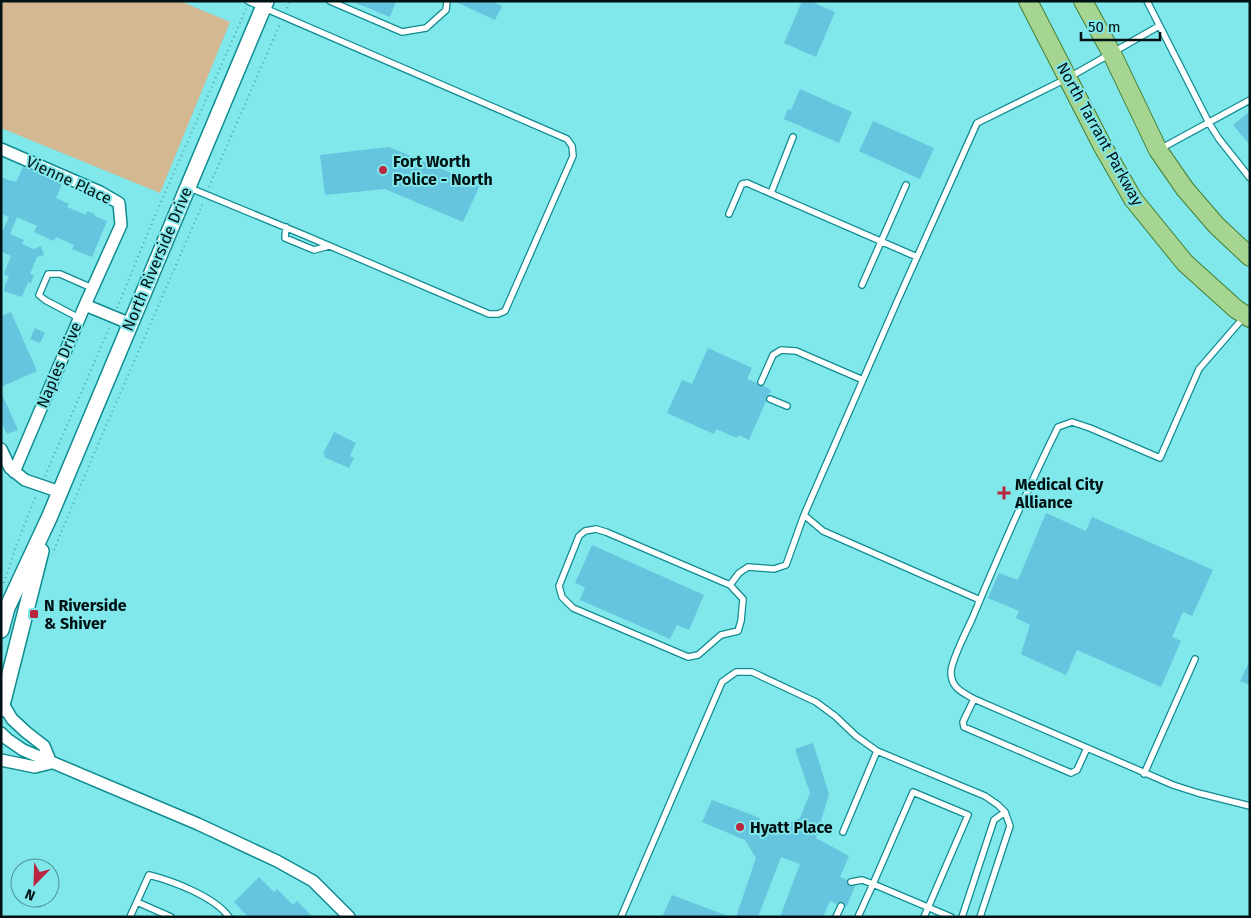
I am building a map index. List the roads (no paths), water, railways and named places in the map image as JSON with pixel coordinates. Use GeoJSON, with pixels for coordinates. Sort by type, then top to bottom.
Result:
{"type":"FeatureCollection","features":[{"type":"Feature","properties":{"kind":"main road","name":"North Tarrant Parkway"},"geometry":{"type":"LineString","coordinates":[[1028,1],[1102,145],[1133,199],[1185,262],[1236,309],[1248,314]]}},
{"type":"Feature","properties":{"kind":"main road"},"geometry":{"type":"LineString","coordinates":[[1084,1],[1112,54],[1158,150],[1216,226],[1250,257]]}},
{"type":"Feature","properties":{"kind":"main road","name":"North Riverside Drive"},"geometry":{"type":"LineString","coordinates":[[1,630],[7,608],[49,518],[188,187],[256,3]]}},
{"type":"Feature","properties":{"kind":"main road","name":"North Riverside Drive"},"geometry":{"type":"LineString","coordinates":[[2,707],[49,518]]}},
{"type":"Feature","properties":{"kind":"street","name":"Vienne Place"},"geometry":{"type":"LineString","coordinates":[[1,149],[100,192],[119,203],[121,224],[85,304]]}},
{"type":"Feature","properties":{"kind":"street","name":"Naples Drive"},"geometry":{"type":"LineString","coordinates":[[14,472],[85,304],[130,324]]}},
{"type":"Feature","properties":{"kind":"street"},"geometry":{"type":"LineString","coordinates":[[1,449],[10,468],[14,472],[25,480],[60,492]]}},
{"type":"Feature","properties":{"kind":"street"},"geometry":{"type":"LineString","coordinates":[[2,707],[26,732],[44,746],[51,763]]}},
{"type":"Feature","properties":{"kind":"street"},"geometry":{"type":"LineString","coordinates":[[1,733],[15,746],[51,763],[198,824],[278,862],[313,881],[349,917]]}},
{"type":"Feature","properties":{"kind":"street"},"geometry":{"type":"LineString","coordinates":[[1,760],[35,767],[51,763]]}},
{"type":"Feature","properties":{"kind":"lane"},"geometry":{"type":"LineString","coordinates":[[330,1],[402,32],[426,28],[446,10],[447,1]]}},
{"type":"Feature","properties":{"kind":"lane"},"geometry":{"type":"LineString","coordinates":[[1147,1],[1209,123],[1219,139],[1250,178]]}},
{"type":"Feature","properties":{"kind":"lane"},"geometry":{"type":"LineString","coordinates":[[188,187],[489,314],[498,314],[505,311],[573,156],[572,146],[568,138],[283,17],[256,3]]}},
{"type":"Feature","properties":{"kind":"lane"},"geometry":{"type":"LineString","coordinates":[[730,585],[739,573],[748,567],[774,569],[786,565],[804,515],[862,380],[977,123],[1068,78],[1160,26]]}},
{"type":"Feature","properties":{"kind":"lane"},"geometry":{"type":"LineString","coordinates":[[1158,150],[1250,100]]}},
{"type":"Feature","properties":{"kind":"lane"},"geometry":{"type":"LineString","coordinates":[[771,193],[793,136]]}},
{"type":"Feature","properties":{"kind":"lane"},"geometry":{"type":"LineString","coordinates":[[729,214],[742,184],[747,183],[917,257]]}},
{"type":"Feature","properties":{"kind":"lane"},"geometry":{"type":"LineString","coordinates":[[862,285],[906,185]]}},
{"type":"Feature","properties":{"kind":"lane"},"geometry":{"type":"LineString","coordinates":[[286,227],[285,238],[314,250],[329,246]]}},
{"type":"Feature","properties":{"kind":"lane"},"geometry":{"type":"LineString","coordinates":[[79,318],[45,300],[39,294],[48,274],[60,274],[92,288]]}},
{"type":"Feature","properties":{"kind":"lane"},"geometry":{"type":"LineString","coordinates":[[1248,314],[1199,370],[1160,458],[1072,422],[1058,427],[980,600],[951,670],[955,686],[964,694],[974,699],[1144,774],[1189,790],[1250,806]]}},
{"type":"Feature","properties":{"kind":"lane"},"geometry":{"type":"LineString","coordinates":[[761,382],[773,355],[781,350],[796,351],[862,380]]}},
{"type":"Feature","properties":{"kind":"lane"},"geometry":{"type":"LineString","coordinates":[[770,399],[787,406]]}},
{"type":"Feature","properties":{"kind":"lane"},"geometry":{"type":"LineString","coordinates":[[804,515],[822,531],[980,600]]}},
{"type":"Feature","properties":{"kind":"lane"},"geometry":{"type":"LineString","coordinates":[[596,529],[730,585],[743,599],[742,621],[738,631],[721,635],[698,655],[688,657],[573,608],[562,598],[559,586],[579,536],[585,531],[596,529]]}},
{"type":"Feature","properties":{"kind":"lane"},"geometry":{"type":"LineString","coordinates":[[1144,774],[1195,659]]}},
{"type":"Feature","properties":{"kind":"lane"},"geometry":{"type":"LineString","coordinates":[[622,917],[722,682],[736,672],[752,672],[816,702],[877,751],[985,796],[998,805],[1004,812],[1010,826],[980,917]]}},
{"type":"Feature","properties":{"kind":"lane"},"geometry":{"type":"LineString","coordinates":[[974,699],[964,722],[964,727],[973,731],[1071,773],[1077,770],[1087,748]]}},
{"type":"Feature","properties":{"kind":"lane"},"geometry":{"type":"LineString","coordinates":[[843,832],[877,751]]}},
{"type":"Feature","properties":{"kind":"lane"},"geometry":{"type":"LineString","coordinates":[[858,917],[913,792],[968,815],[924,917]]}},
{"type":"Feature","properties":{"kind":"lane"},"geometry":{"type":"LineString","coordinates":[[962,917],[994,820],[1004,812]]}},
{"type":"Feature","properties":{"kind":"lane"},"geometry":{"type":"LineString","coordinates":[[130,917],[149,875],[162,878],[201,894],[225,911],[229,917]]}},
{"type":"Feature","properties":{"kind":"lane"},"geometry":{"type":"LineString","coordinates":[[851,882],[862,880],[951,917]]}},
{"type":"Feature","properties":{"kind":"lane"},"geometry":{"type":"LineString","coordinates":[[137,902],[171,917]]}},
{"type":"Feature","properties":{"kind":"lane"},"geometry":{"type":"LineString","coordinates":[[836,917],[841,906]]}},
{"type":"Feature","properties":{"kind":"place","name":"Fort Worth Police - North"},"geometry":{"type":"Point","coordinates":[383,170]}},
{"type":"Feature","properties":{"kind":"place","name":"Medical City Alliance"},"geometry":{"type":"Point","coordinates":[1004,493]}},
{"type":"Feature","properties":{"kind":"place","name":"N Riverside & Shiver"},"geometry":{"type":"Point","coordinates":[34,614]}},
{"type":"Feature","properties":{"kind":"place","name":"Hyatt Place"},"geometry":{"type":"Point","coordinates":[740,827]}}]}
